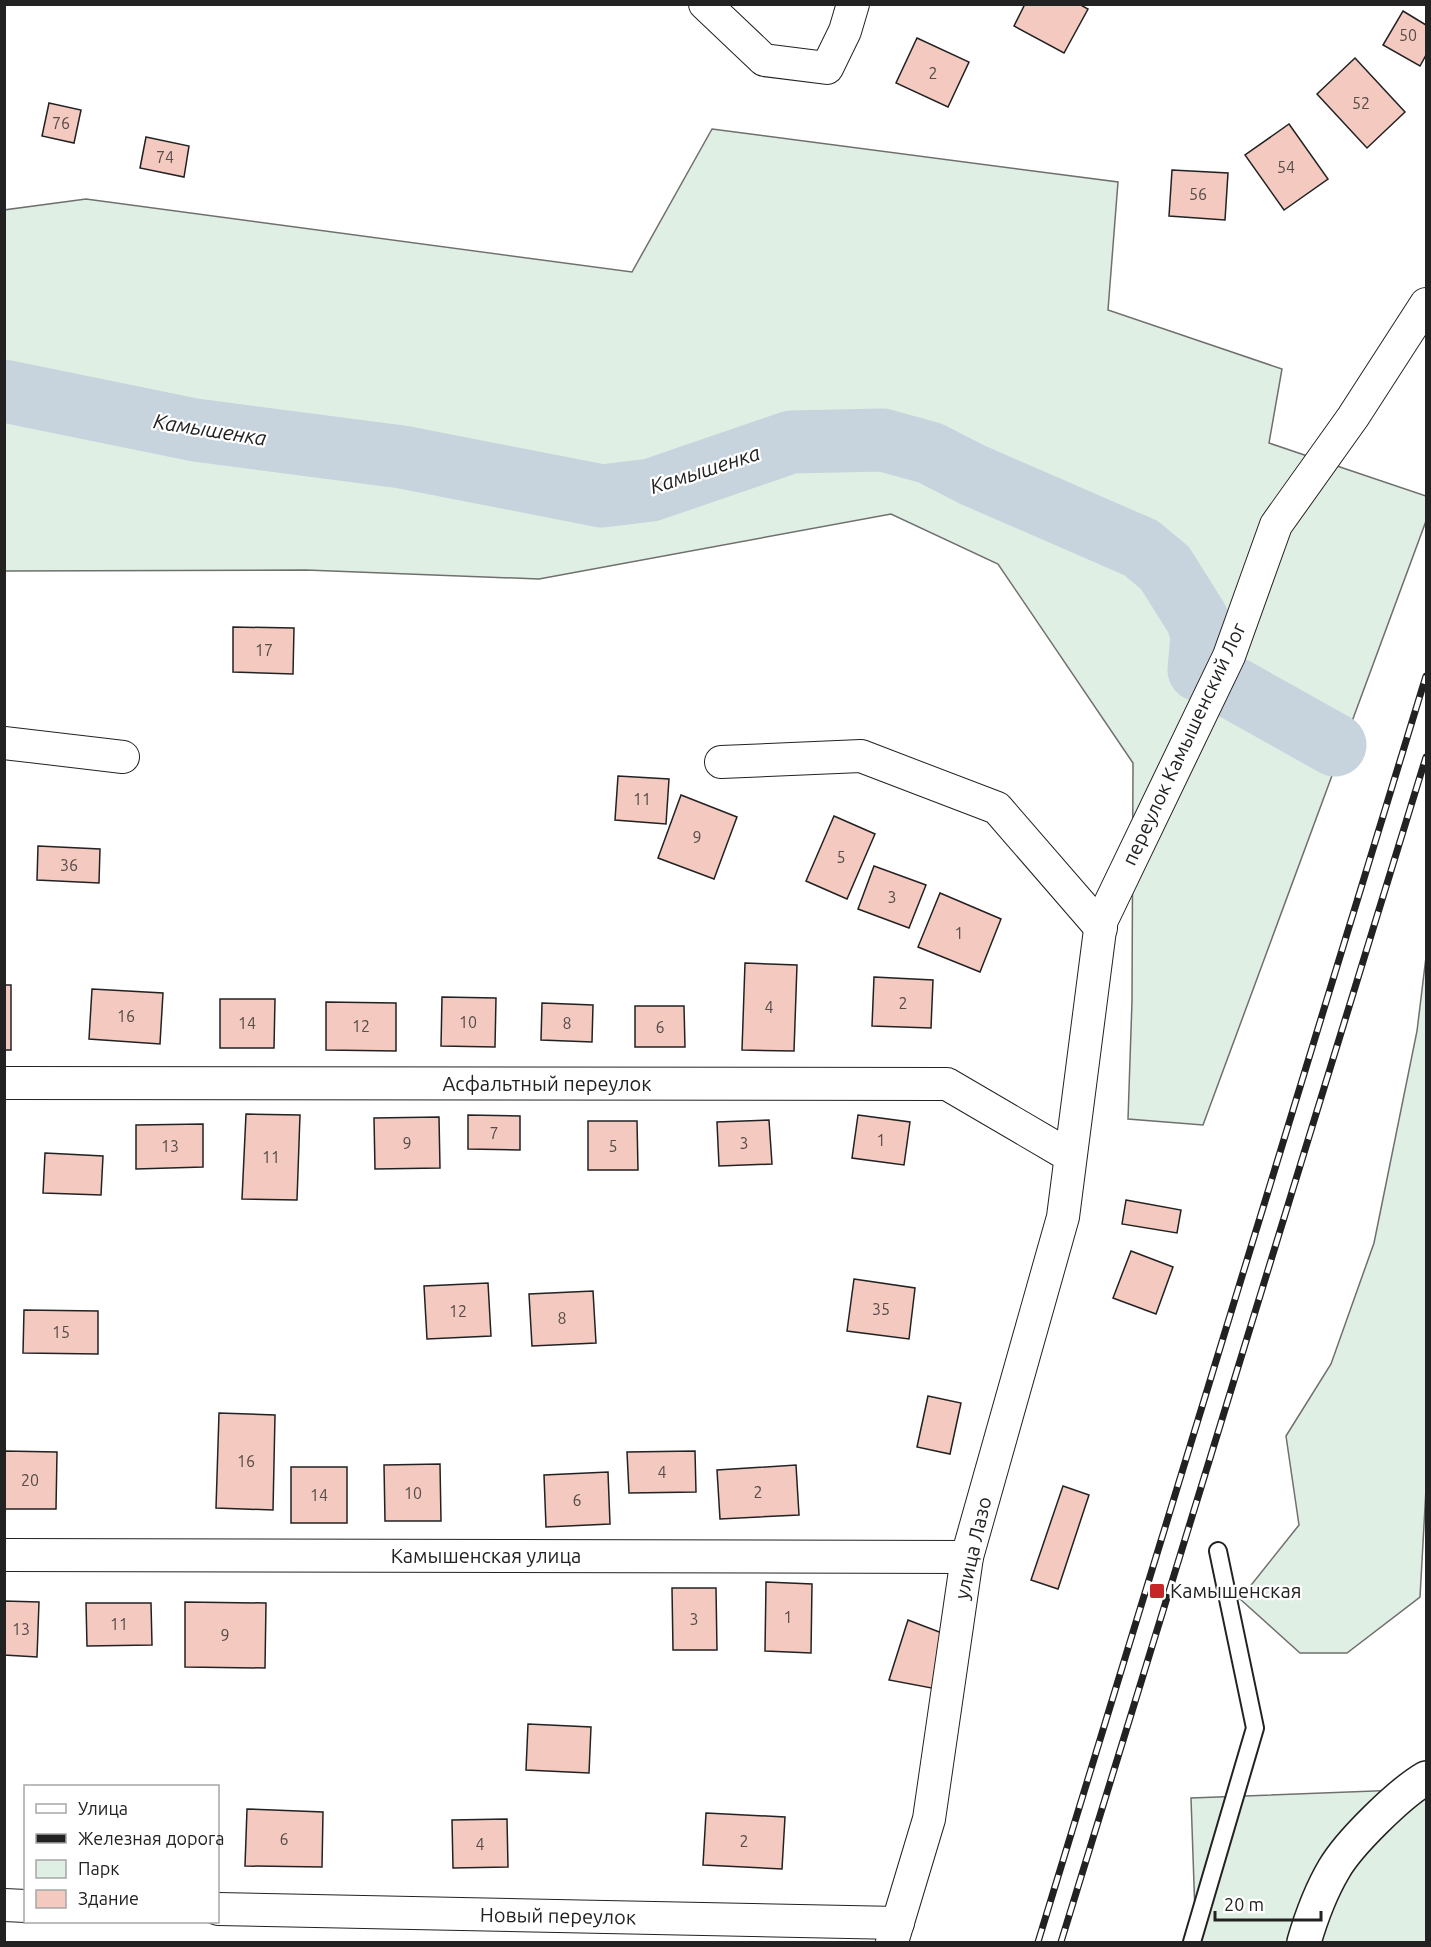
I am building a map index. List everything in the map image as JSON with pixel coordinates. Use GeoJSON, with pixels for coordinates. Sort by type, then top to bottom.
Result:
{"type":"FeatureCollection","features":[{"type":"Feature","properties":{"kind":"highway"},"geometry":{"type":"LineString","coordinates":[[1304,1942],[1309,1923],[1334,1868],[1377,1819],[1426,1778]]}},
{"type":"Feature","properties":{"kind":"street"},"geometry":{"type":"LineString","coordinates":[[705,4],[764,60],[827,68],[845,31],[853,4]]}},
{"type":"Feature","properties":{"kind":"street","name":"переулок Камышенский Лог"},"geometry":{"type":"LineString","coordinates":[[1070,1156],[1101,928],[1229,656],[1276,525],[1353,417],[1426,304]]}},
{"type":"Feature","properties":{"kind":"street"},"geometry":{"type":"LineString","coordinates":[[4,743],[123,757]]}},
{"type":"Feature","properties":{"kind":"street"},"geometry":{"type":"LineString","coordinates":[[721,762],[861,756],[997,808],[1101,928]]}},
{"type":"Feature","properties":{"kind":"street","name":"Асфальтный переулок"},"geometry":{"type":"LineString","coordinates":[[4,1083],[947,1084],[1070,1156]]}},
{"type":"Feature","properties":{"kind":"street","name":"улица Лазо"},"geometry":{"type":"LineString","coordinates":[[895,1933],[929,1819],[967,1557],[1063,1217],[1070,1156]]}},
{"type":"Feature","properties":{"kind":"street","name":"Камышенская улица"},"geometry":{"type":"LineString","coordinates":[[4,1555],[967,1557]]}},
{"type":"Feature","properties":{"kind":"street"},"geometry":{"type":"LineString","coordinates":[[4,1905],[24,1906]]}},
{"type":"Feature","properties":{"kind":"street","name":"Новый переулок"},"geometry":{"type":"LineString","coordinates":[[219,1910],[895,1933]]}},
{"type":"Feature","properties":{"kind":"lane"},"geometry":{"type":"LineString","coordinates":[[1192,1942],[1255,1728],[1218,1551]]}},
{"type":"Feature","properties":{"kind":"green space"},"geometry":{"type":"Polygon","coordinates":[[[712,129],[1118,182],[1108,310],[1282,369],[1269,443],[1426,496],[1426,521],[1203,1125],[1128,1119],[1132,1001],[1133,763],[998,564],[891,514],[539,579],[306,570],[5,571],[4,210],[86,199],[632,272],[712,129]]]}},
{"type":"Feature","properties":{"kind":"green space"},"geometry":{"type":"Polygon","coordinates":[[[1426,957],[1426,1489],[1420,1597],[1347,1653],[1300,1653],[1240,1599],[1299,1525],[1286,1436],[1331,1364],[1374,1243],[1417,1031],[1426,957]]]}},
{"type":"Feature","properties":{"kind":"green space"},"geometry":{"type":"Polygon","coordinates":[[[1426,1789],[1426,1942],[1196,1942],[1191,1798],[1426,1789]]]}},
{"type":"Feature","properties":{"kind":"building"},"geometry":{"type":"Polygon","coordinates":[[[1025,4],[1079,4],[1088,9],[1064,53],[1014,26],[1025,4]]]}},
{"type":"Feature","properties":{"kind":"building"},"geometry":{"type":"Polygon","coordinates":[[[1403,11],[1426,25],[1426,55],[1420,66],[1383,45],[1403,11]]]}},
{"type":"Feature","properties":{"kind":"building"},"geometry":{"type":"Polygon","coordinates":[[[917,38],[969,62],[948,107],[896,83],[917,38]]]}},
{"type":"Feature","properties":{"kind":"building"},"geometry":{"type":"Polygon","coordinates":[[[1355,58],[1405,112],[1367,148],[1317,94],[1355,58]]]}},
{"type":"Feature","properties":{"kind":"building"},"geometry":{"type":"Polygon","coordinates":[[[49,103],[81,110],[74,143],[42,136],[49,103]]]}},
{"type":"Feature","properties":{"kind":"building"},"geometry":{"type":"Polygon","coordinates":[[[1289,124],[1328,179],[1284,210],[1245,155],[1289,124]]]}},
{"type":"Feature","properties":{"kind":"building"},"geometry":{"type":"Polygon","coordinates":[[[146,137],[189,146],[184,177],[140,168],[146,137]]]}},
{"type":"Feature","properties":{"kind":"building"},"geometry":{"type":"Polygon","coordinates":[[[1172,170],[1228,173],[1225,220],[1169,216],[1172,170]]]}},
{"type":"Feature","properties":{"kind":"building"},"geometry":{"type":"Polygon","coordinates":[[[233,627],[294,628],[293,674],[233,672],[233,627]]]}},
{"type":"Feature","properties":{"kind":"building"},"geometry":{"type":"Polygon","coordinates":[[[618,776],[669,779],[666,824],[615,820],[618,776]]]}},
{"type":"Feature","properties":{"kind":"building"},"geometry":{"type":"Polygon","coordinates":[[[681,795],[737,817],[714,879],[658,858],[681,795]]]}},
{"type":"Feature","properties":{"kind":"building"},"geometry":{"type":"Polygon","coordinates":[[[834,816],[875,834],[847,899],[806,881],[834,816]]]}},
{"type":"Feature","properties":{"kind":"building"},"geometry":{"type":"Polygon","coordinates":[[[38,846],[100,849],[99,883],[37,880],[38,846]]]}},
{"type":"Feature","properties":{"kind":"building"},"geometry":{"type":"Polygon","coordinates":[[[874,866],[926,885],[909,928],[858,909],[874,866]]]}},
{"type":"Feature","properties":{"kind":"building"},"geometry":{"type":"Polygon","coordinates":[[[940,893],[1001,919],[980,972],[918,947],[940,893]]]}},
{"type":"Feature","properties":{"kind":"building"},"geometry":{"type":"Polygon","coordinates":[[[745,963],[797,965],[794,1051],[742,1050],[745,963]]]}},
{"type":"Feature","properties":{"kind":"building"},"geometry":{"type":"Polygon","coordinates":[[[874,977],[933,980],[931,1028],[872,1026],[874,977]]]}},
{"type":"Feature","properties":{"kind":"building"},"geometry":{"type":"Polygon","coordinates":[[[4,985],[11,985],[11,1050],[4,1050],[4,985]]]}},
{"type":"Feature","properties":{"kind":"building"},"geometry":{"type":"Polygon","coordinates":[[[92,989],[163,993],[160,1044],[89,1039],[92,989]]]}},
{"type":"Feature","properties":{"kind":"building"},"geometry":{"type":"Polygon","coordinates":[[[442,997],[496,998],[495,1047],[441,1046],[442,997]]]}},
{"type":"Feature","properties":{"kind":"building"},"geometry":{"type":"Polygon","coordinates":[[[220,999],[275,999],[274,1048],[220,1048],[220,999]]]}},
{"type":"Feature","properties":{"kind":"building"},"geometry":{"type":"Polygon","coordinates":[[[326,1002],[396,1003],[396,1051],[326,1050],[326,1002]]]}},
{"type":"Feature","properties":{"kind":"building"},"geometry":{"type":"Polygon","coordinates":[[[542,1003],[593,1005],[592,1042],[541,1040],[542,1003]]]}},
{"type":"Feature","properties":{"kind":"building"},"geometry":{"type":"Polygon","coordinates":[[[635,1006],[684,1006],[685,1047],[635,1047],[635,1006]]]}},
{"type":"Feature","properties":{"kind":"building"},"geometry":{"type":"Polygon","coordinates":[[[246,1114],[300,1115],[297,1200],[242,1199],[246,1114]]]}},
{"type":"Feature","properties":{"kind":"building"},"geometry":{"type":"Polygon","coordinates":[[[468,1115],[520,1116],[520,1150],[468,1149],[468,1115]]]}},
{"type":"Feature","properties":{"kind":"building"},"geometry":{"type":"Polygon","coordinates":[[[858,1115],[910,1122],[904,1165],[852,1158],[858,1115]]]}},
{"type":"Feature","properties":{"kind":"building"},"geometry":{"type":"Polygon","coordinates":[[[439,1117],[440,1168],[375,1169],[374,1118],[439,1117]]]}},
{"type":"Feature","properties":{"kind":"building"},"geometry":{"type":"Polygon","coordinates":[[[769,1120],[772,1164],[719,1166],[717,1122],[769,1120]]]}},
{"type":"Feature","properties":{"kind":"building"},"geometry":{"type":"Polygon","coordinates":[[[588,1121],[637,1121],[638,1170],[588,1170],[588,1121]]]}},
{"type":"Feature","properties":{"kind":"building"},"geometry":{"type":"Polygon","coordinates":[[[203,1124],[203,1167],[136,1169],[136,1125],[203,1124]]]}},
{"type":"Feature","properties":{"kind":"building"},"geometry":{"type":"Polygon","coordinates":[[[45,1153],[103,1156],[101,1195],[43,1193],[45,1153]]]}},
{"type":"Feature","properties":{"kind":"building"},"geometry":{"type":"Polygon","coordinates":[[[1126,1200],[1181,1210],[1177,1233],[1122,1224],[1126,1200]]]}},
{"type":"Feature","properties":{"kind":"building"},"geometry":{"type":"Polygon","coordinates":[[[1131,1251],[1173,1267],[1156,1314],[1113,1298],[1131,1251]]]}},
{"type":"Feature","properties":{"kind":"building"},"geometry":{"type":"Polygon","coordinates":[[[854,1279],[915,1288],[909,1339],[847,1331],[854,1279]]]}},
{"type":"Feature","properties":{"kind":"building"},"geometry":{"type":"Polygon","coordinates":[[[488,1283],[491,1336],[427,1339],[424,1286],[488,1283]]]}},
{"type":"Feature","properties":{"kind":"building"},"geometry":{"type":"Polygon","coordinates":[[[593,1291],[596,1343],[532,1346],[529,1294],[593,1291]]]}},
{"type":"Feature","properties":{"kind":"building"},"geometry":{"type":"Polygon","coordinates":[[[24,1310],[98,1311],[98,1354],[23,1353],[24,1310]]]}},
{"type":"Feature","properties":{"kind":"building"},"geometry":{"type":"Polygon","coordinates":[[[928,1396],[961,1403],[950,1454],[917,1447],[928,1396]]]}},
{"type":"Feature","properties":{"kind":"building"},"geometry":{"type":"Polygon","coordinates":[[[219,1413],[275,1415],[273,1510],[216,1508],[219,1413]]]}},
{"type":"Feature","properties":{"kind":"building"},"geometry":{"type":"Polygon","coordinates":[[[4,1451],[57,1452],[56,1509],[4,1509],[4,1451]]]}},
{"type":"Feature","properties":{"kind":"building"},"geometry":{"type":"Polygon","coordinates":[[[695,1451],[696,1492],[629,1493],[627,1452],[695,1451]]]}},
{"type":"Feature","properties":{"kind":"building"},"geometry":{"type":"Polygon","coordinates":[[[440,1464],[441,1521],[385,1521],[384,1465],[440,1464]]]}},
{"type":"Feature","properties":{"kind":"building"},"geometry":{"type":"Polygon","coordinates":[[[796,1465],[799,1515],[720,1519],[717,1470],[796,1465]]]}},
{"type":"Feature","properties":{"kind":"building"},"geometry":{"type":"Polygon","coordinates":[[[291,1467],[347,1467],[347,1523],[291,1523],[291,1467]]]}},
{"type":"Feature","properties":{"kind":"building"},"geometry":{"type":"Polygon","coordinates":[[[608,1472],[610,1524],[546,1527],[544,1475],[608,1472]]]}},
{"type":"Feature","properties":{"kind":"building"},"geometry":{"type":"Polygon","coordinates":[[[1063,1486],[1089,1495],[1058,1589],[1031,1580],[1063,1486]]]}},
{"type":"Feature","properties":{"kind":"building"},"geometry":{"type":"Polygon","coordinates":[[[766,1582],[812,1584],[811,1653],[765,1651],[766,1582]]]}},
{"type":"Feature","properties":{"kind":"building"},"geometry":{"type":"Polygon","coordinates":[[[672,1588],[716,1588],[717,1650],[673,1650],[672,1588]]]}},
{"type":"Feature","properties":{"kind":"building"},"geometry":{"type":"Polygon","coordinates":[[[4,1601],[39,1602],[37,1657],[4,1655],[4,1601]]]}},
{"type":"Feature","properties":{"kind":"building"},"geometry":{"type":"Polygon","coordinates":[[[185,1602],[266,1603],[265,1668],[185,1667],[185,1602]]]}},
{"type":"Feature","properties":{"kind":"building"},"geometry":{"type":"Polygon","coordinates":[[[86,1603],[151,1603],[152,1645],[87,1646],[86,1603]]]}},
{"type":"Feature","properties":{"kind":"building"},"geometry":{"type":"Polygon","coordinates":[[[908,1620],[955,1638],[942,1690],[889,1680],[908,1620]]]}},
{"type":"Feature","properties":{"kind":"building"},"geometry":{"type":"Polygon","coordinates":[[[528,1724],[591,1727],[589,1773],[526,1770],[528,1724]]]}},
{"type":"Feature","properties":{"kind":"building"},"geometry":{"type":"Polygon","coordinates":[[[247,1809],[323,1812],[322,1867],[245,1866],[247,1809]]]}},
{"type":"Feature","properties":{"kind":"building"},"geometry":{"type":"Polygon","coordinates":[[[706,1813],[785,1817],[782,1869],[703,1865],[706,1813]]]}},
{"type":"Feature","properties":{"kind":"building"},"geometry":{"type":"Polygon","coordinates":[[[507,1819],[508,1867],[453,1868],[452,1820],[507,1819]]]}},
{"type":"Feature","properties":{"kind":"waterway","name":"Камышенка"},"geometry":{"type":"LineString","coordinates":[[4,391],[195,430],[402,457],[602,496],[651,490],[791,442],[883,440],[930,453],[973,475],[1141,548],[1165,568],[1197,619],[1202,635],[1199,670]]}},
{"type":"Feature","properties":{"kind":"waterway","name":"Камышенка"},"geometry":{"type":"LineString","coordinates":[[1235,689],[1335,745]]}},
{"type":"Feature","properties":{"kind":"railway"},"geometry":{"type":"LineString","coordinates":[[1038,1942],[1426,676]]}},
{"type":"Feature","properties":{"kind":"railway"},"geometry":{"type":"LineString","coordinates":[[1061,1942],[1426,757]]}},
{"type":"Feature","properties":{"kind":"place","name":"Камышенская"},"geometry":{"type":"Point","coordinates":[1157,1591]}}]}
